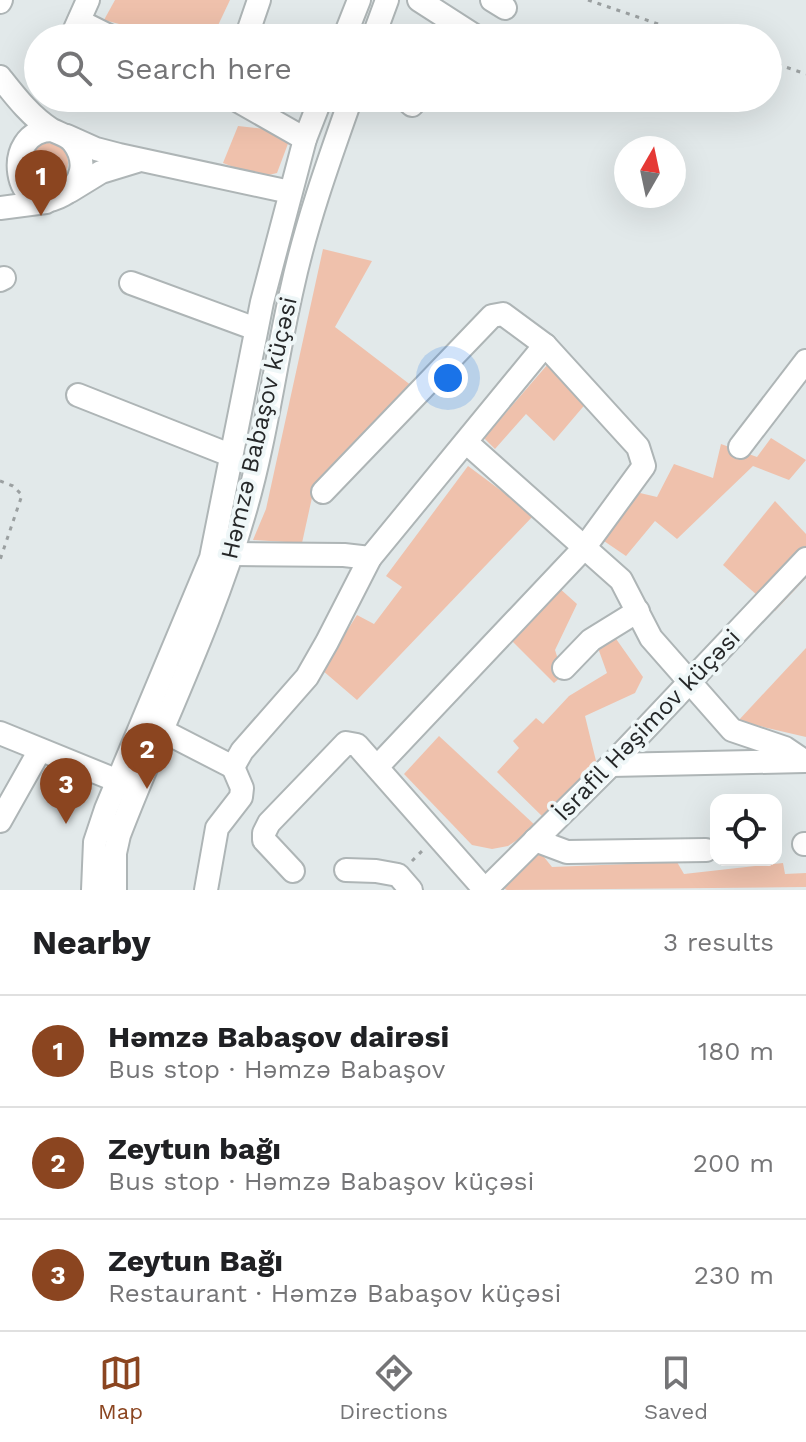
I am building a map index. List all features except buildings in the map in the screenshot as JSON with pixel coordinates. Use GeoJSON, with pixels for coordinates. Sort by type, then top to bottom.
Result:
{"type":"FeatureCollection","features":[{"type":"Feature","properties":{"kind":"street"},"geometry":{"type":"LineString","coordinates":[[251,24],[259,0]]}},
{"type":"Feature","properties":{"kind":"street"},"geometry":{"type":"LineString","coordinates":[[350,24],[359,0]]}},
{"type":"Feature","properties":{"kind":"street"},"geometry":{"type":"LineString","coordinates":[[378,24],[387,0]]}},
{"type":"Feature","properties":{"kind":"street"},"geometry":{"type":"LineString","coordinates":[[419,0],[456,24]]}},
{"type":"Feature","properties":{"kind":"street"},"geometry":{"type":"LineString","coordinates":[[0,77],[24,102]]}},
{"type":"Feature","properties":{"kind":"street"},"geometry":{"type":"LineString","coordinates":[[15,96],[20,114],[11,172],[16,185],[39,200],[60,197],[76,184],[81,171],[81,157],[75,145],[49,120]]}},
{"type":"Feature","properties":{"kind":"street"},"geometry":{"type":"LineString","coordinates":[[258,112],[305,139]]}},
{"type":"Feature","properties":{"kind":"street","name":"Həmzə Babaşov küçəsi"},"geometry":{"type":"LineString","coordinates":[[93,890],[95,842],[211,558],[256,329],[290,192],[316,112]]}},
{"type":"Feature","properties":{"kind":"street","name":"Həmzə Babaşov küçəsi"},"geometry":{"type":"LineString","coordinates":[[115,890],[115,853],[119,835],[233,554],[259,449],[292,288],[346,112]]}},
{"type":"Feature","properties":{"kind":"street"},"geometry":{"type":"LineString","coordinates":[[0,179],[13,152],[26,135],[49,120]]}},
{"type":"Feature","properties":{"kind":"street"},"geometry":{"type":"LineString","coordinates":[[49,120],[96,149],[290,192]]}},
{"type":"Feature","properties":{"kind":"street"},"geometry":{"type":"LineString","coordinates":[[0,208],[40,204],[60,197],[101,172],[133,161],[146,161]]}},
{"type":"Feature","properties":{"kind":"street"},"geometry":{"type":"LineString","coordinates":[[131,283],[256,329]]}},
{"type":"Feature","properties":{"kind":"street"},"geometry":{"type":"LineString","coordinates":[[323,492],[492,316],[503,314],[545,345],[638,447],[644,466],[584,548],[377,767]]}},
{"type":"Feature","properties":{"kind":"street"},"geometry":{"type":"LineString","coordinates":[[233,767],[242,751],[307,677],[370,558],[545,345]]}},
{"type":"Feature","properties":{"kind":"street"},"geometry":{"type":"LineString","coordinates":[[740,447],[806,361]]}},
{"type":"Feature","properties":{"kind":"street"},"geometry":{"type":"LineString","coordinates":[[78,395],[230,455]]}},
{"type":"Feature","properties":{"kind":"street"},"geometry":{"type":"LineString","coordinates":[[467,443],[621,580],[651,638],[732,730],[785,748],[805,761]]}},
{"type":"Feature","properties":{"kind":"street"},"geometry":{"type":"LineString","coordinates":[[233,554],[370,558]]}},
{"type":"Feature","properties":{"kind":"street","name":"İsrafil Həşimov küçəsi"},"geometry":{"type":"LineString","coordinates":[[485,890],[611,765],[806,559]]}},
{"type":"Feature","properties":{"kind":"street"},"geometry":{"type":"LineString","coordinates":[[564,668],[591,640],[638,611]]}},
{"type":"Feature","properties":{"kind":"street"},"geometry":{"type":"LineString","coordinates":[[163,731],[233,767],[242,788],[241,797],[217,828],[206,890]]}},
{"type":"Feature","properties":{"kind":"street"},"geometry":{"type":"LineString","coordinates":[[0,733],[118,781]]}},
{"type":"Feature","properties":{"kind":"street"},"geometry":{"type":"LineString","coordinates":[[293,871],[264,840],[264,833],[269,823],[346,743],[357,745],[485,890]]}},
{"type":"Feature","properties":{"kind":"street"},"geometry":{"type":"LineString","coordinates":[[0,821],[40,750]]}},
{"type":"Feature","properties":{"kind":"street"},"geometry":{"type":"LineString","coordinates":[[611,765],[805,761]]}},
{"type":"Feature","properties":{"kind":"street"},"geometry":{"type":"LineString","coordinates":[[535,840],[567,852],[706,850]]}},
{"type":"Feature","properties":{"kind":"street"},"geometry":{"type":"LineString","coordinates":[[346,870],[376,871],[405,882]]}},
{"type":"Feature","properties":{"kind":"path"},"geometry":{"type":"LineString","coordinates":[[588,0],[658,24]]}},
{"type":"Feature","properties":{"kind":"path"},"geometry":{"type":"LineString","coordinates":[[782,66],[806,74]]}},
{"type":"Feature","properties":{"kind":"path"},"geometry":{"type":"LineString","coordinates":[[0,481],[13,486],[22,495],[0,560]]}},
{"type":"Feature","properties":{"kind":"path"},"geometry":{"type":"LineString","coordinates":[[405,882],[437,836]]}},
{"type":"Feature","properties":{"kind":"shaded area"},"geometry":{"type":"Polygon","coordinates":[[[115,0],[230,0],[219,24],[119,24],[104,20],[115,0]]]}},
{"type":"Feature","properties":{"kind":"shaded area"},"geometry":{"type":"Polygon","coordinates":[[[238,126],[265,129],[289,141],[277,173],[260,177],[223,163],[238,126]]]}},
{"type":"Feature","properties":{"kind":"shaded area"},"geometry":{"type":"Polygon","coordinates":[[[48,143],[62,149],[68,163],[62,177],[48,183],[34,177],[28,163],[34,149],[48,143]]]}},
{"type":"Feature","properties":{"kind":"shaded area"},"geometry":{"type":"Polygon","coordinates":[[[323,249],[372,261],[335,327],[412,386],[313,493],[302,543],[253,540],[266,509],[323,249]]]}},
{"type":"Feature","properties":{"kind":"shaded area"},"geometry":{"type":"Polygon","coordinates":[[[548,364],[588,401],[554,441],[526,414],[495,449],[484,438],[548,364]]]}},
{"type":"Feature","properties":{"kind":"shaded area"},"geometry":{"type":"Polygon","coordinates":[[[771,438],[806,460],[789,480],[753,466],[677,539],[655,521],[626,556],[601,539],[640,493],[657,497],[674,464],[713,478],[721,444],[757,457],[771,438]]]}},
{"type":"Feature","properties":{"kind":"shaded area"},"geometry":{"type":"Polygon","coordinates":[[[468,466],[534,515],[357,700],[322,670],[357,615],[374,624],[402,587],[386,576],[468,466]]]}},
{"type":"Feature","properties":{"kind":"shaded area"},"geometry":{"type":"Polygon","coordinates":[[[775,501],[806,534],[806,578],[775,611],[723,565],[775,501]]]}},
{"type":"Feature","properties":{"kind":"shaded area"},"geometry":{"type":"Polygon","coordinates":[[[558,587],[577,604],[555,650],[563,675],[554,683],[511,640],[558,587]]]}},
{"type":"Feature","properties":{"kind":"shaded area"},"geometry":{"type":"Polygon","coordinates":[[[614,636],[643,677],[635,693],[585,716],[597,765],[544,818],[497,772],[519,748],[513,741],[536,718],[543,724],[569,696],[607,673],[598,648],[614,636]]]}},
{"type":"Feature","properties":{"kind":"shaded area"},"geometry":{"type":"Polygon","coordinates":[[[806,648],[806,737],[738,721],[806,648]]]}},
{"type":"Feature","properties":{"kind":"shaded area"},"geometry":{"type":"Polygon","coordinates":[[[439,736],[537,827],[508,846],[492,849],[472,845],[404,774],[439,736]]]}},
{"type":"Feature","properties":{"kind":"shaded area"},"geometry":{"type":"Polygon","coordinates":[[[540,852],[552,867],[677,862],[684,874],[782,866],[783,863],[785,874],[806,873],[806,887],[503,888],[540,852]]]}},
{"type":"Feature","properties":{"kind":"place","name":"Həmzə Babaşov dairəsi"},"geometry":{"type":"Point","coordinates":[41,216]}},
{"type":"Feature","properties":{"kind":"place","name":"Zeytun bağı"},"geometry":{"type":"Point","coordinates":[147,789]}},
{"type":"Feature","properties":{"kind":"place","name":"Zeytun Bağı"},"geometry":{"type":"Point","coordinates":[66,824]}}]}
